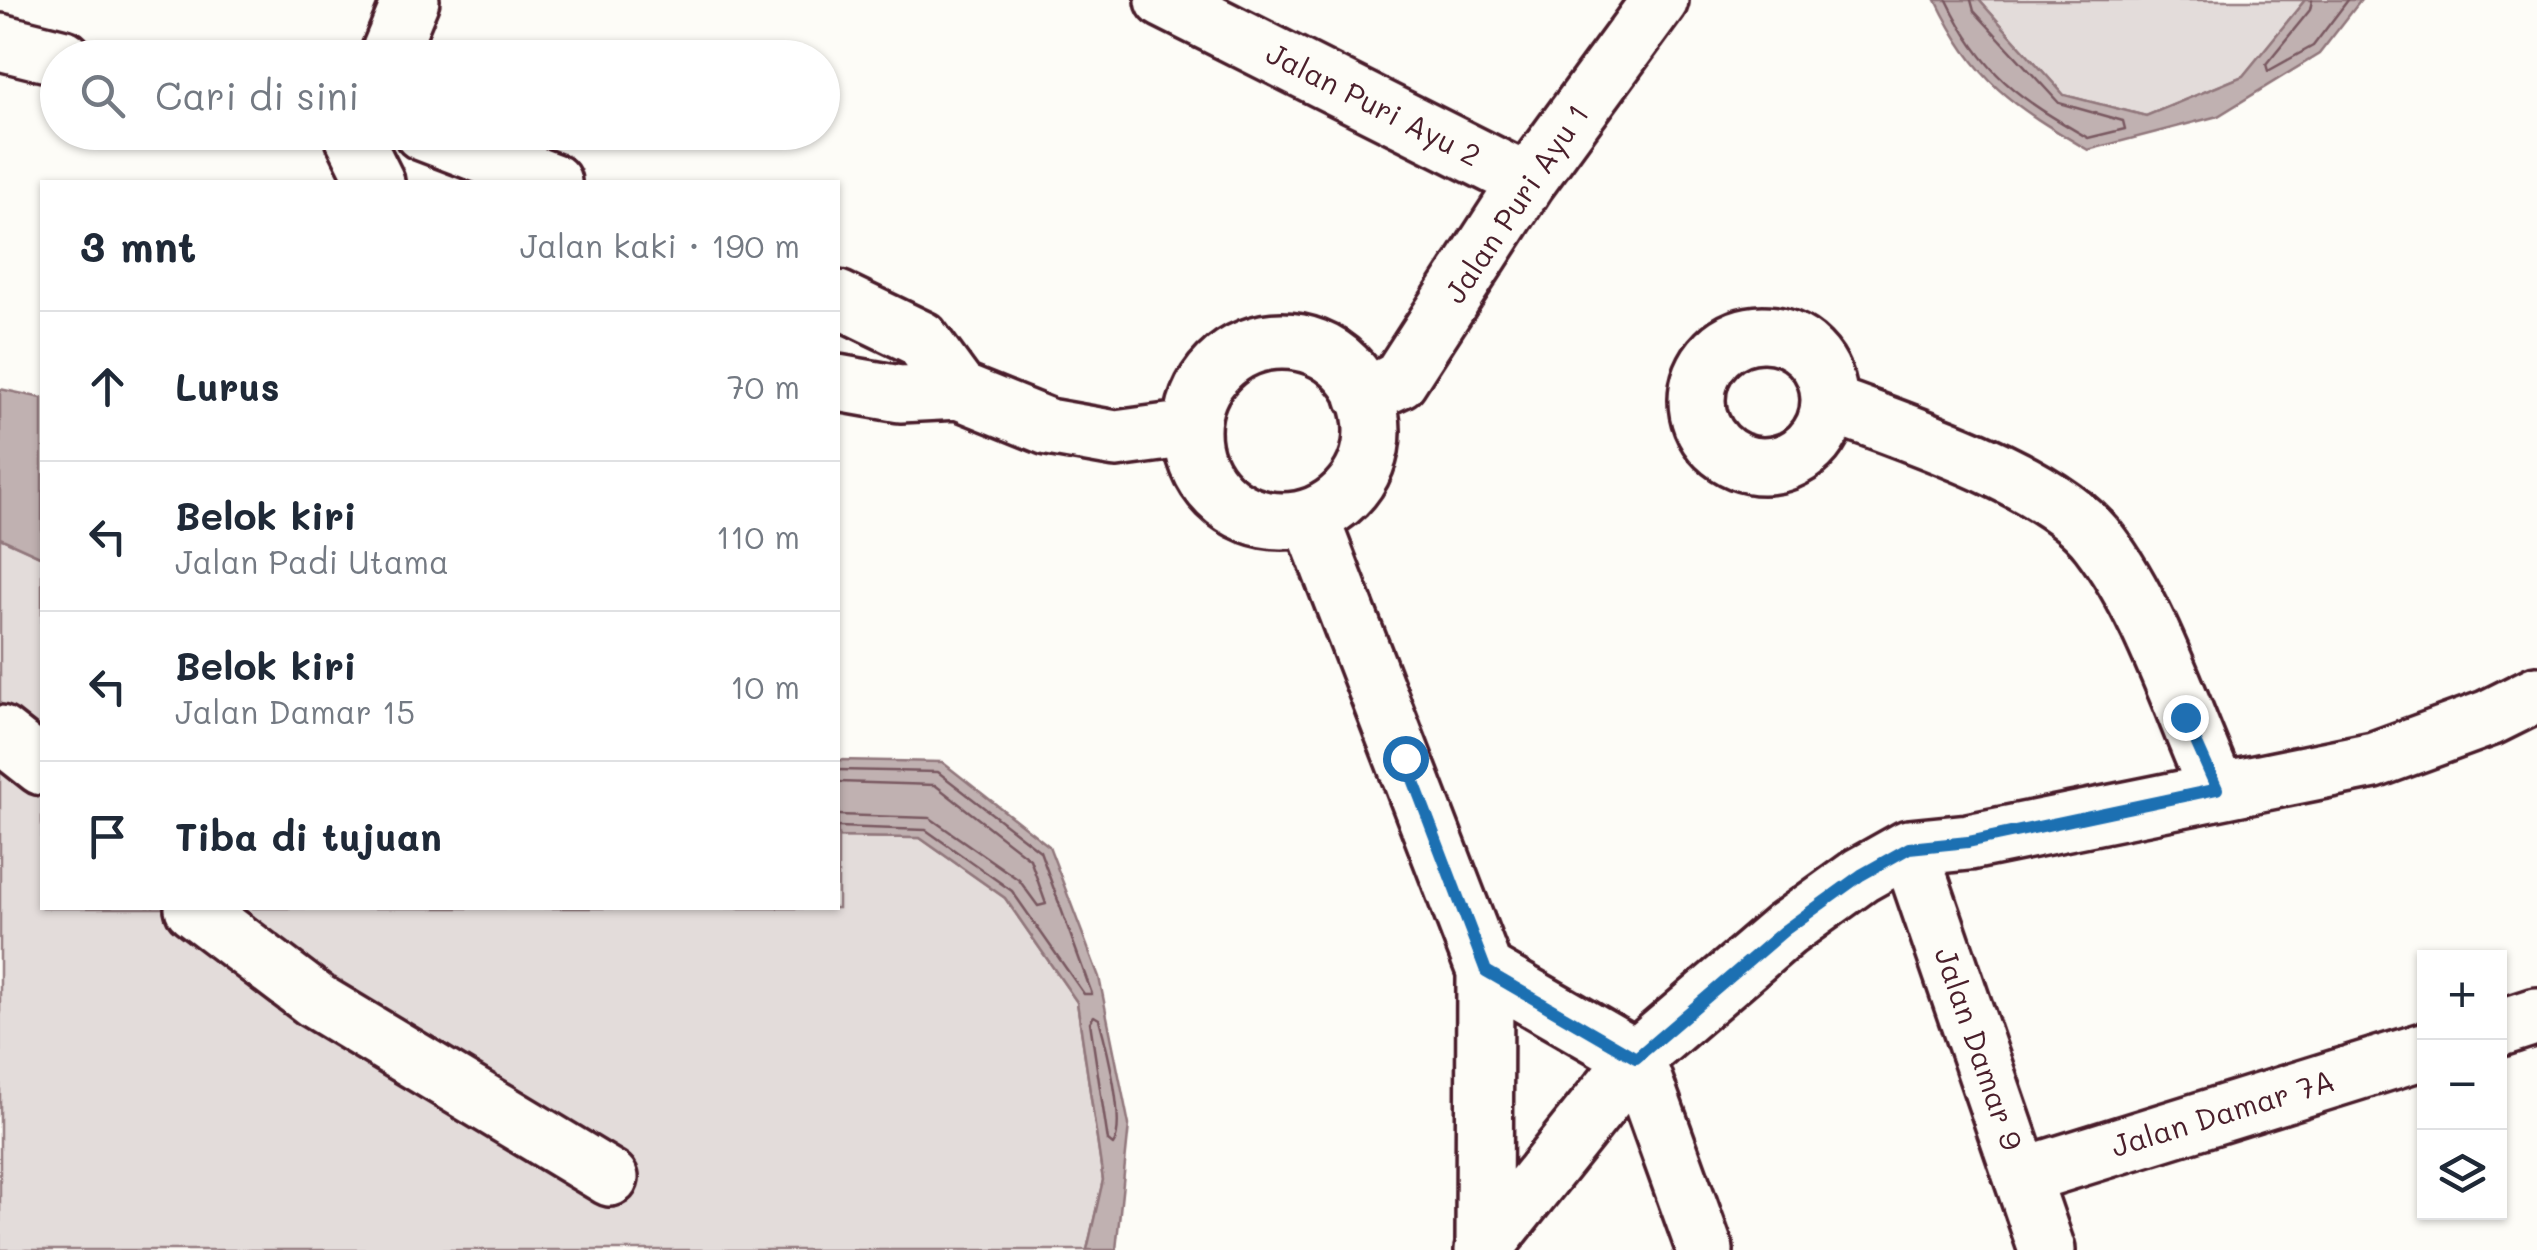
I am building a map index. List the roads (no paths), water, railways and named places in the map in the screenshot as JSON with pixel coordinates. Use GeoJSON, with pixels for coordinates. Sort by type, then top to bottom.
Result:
{"type":"FeatureCollection","features":[{"type":"Feature","properties":{"kind":"street"},"geometry":{"type":"LineString","coordinates":[[395,40],[412,0]]}},
{"type":"Feature","properties":{"kind":"street","name":"Jalan Puri Ayu 2"},"geometry":{"type":"LineString","coordinates":[[1164,0],[1527,182]]}},
{"type":"Feature","properties":{"kind":"street","name":"Jalan Puri Ayu 1"},"geometry":{"type":"LineString","coordinates":[[1364,396],[1399,380],[1527,182],[1660,0]]}},
{"type":"Feature","properties":{"kind":"street"},"geometry":{"type":"LineString","coordinates":[[0,42],[40,52]]}},
{"type":"Feature","properties":{"kind":"street"},"geometry":{"type":"LineString","coordinates":[[469,150],[548,180]]}},
{"type":"Feature","properties":{"kind":"street"},"geometry":{"type":"LineString","coordinates":[[840,300],[921,338],[959,391]]}},
{"type":"Feature","properties":{"kind":"street"},"geometry":{"type":"LineString","coordinates":[[1284,339],[1319,347],[1349,368],[1364,396],[1371,444],[1356,487],[1311,519],[1254,519],[1232,508],[1201,469],[1190,429],[1199,398],[1218,365],[1252,346],[1284,339]]}},
{"type":"Feature","properties":{"kind":"street"},"geometry":{"type":"LineString","coordinates":[[840,383],[900,394],[959,391],[1048,427],[1116,440],[1190,429]]}},
{"type":"Feature","properties":{"kind":"street"},"geometry":{"type":"LineString","coordinates":[[1832,404],[1939,446],[2047,497],[2098,540],[2138,608],[2217,789]]}},
{"type":"Feature","properties":{"kind":"street"},"geometry":{"type":"LineString","coordinates":[[1311,519],[1486,971],[1484,1250]]}},
{"type":"Feature","properties":{"kind":"street"},"geometry":{"type":"LineString","coordinates":[[1484,1250],[1636,1058],[1785,930],[1861,875],[1909,848],[1968,842],[2374,760],[2489,718],[2537,694]]}},
{"type":"Feature","properties":{"kind":"street"},"geometry":{"type":"LineString","coordinates":[[0,734],[40,764]]}},
{"type":"Feature","properties":{"kind":"street","name":"Jalan Damar 9"},"geometry":{"type":"LineString","coordinates":[[1909,848],[2046,1250]]}},
{"type":"Feature","properties":{"kind":"street"},"geometry":{"type":"LineString","coordinates":[[196,910],[316,1001],[610,1178]]}},
{"type":"Feature","properties":{"kind":"street"},"geometry":{"type":"LineString","coordinates":[[1486,971],[1636,1058],[1705,1250]]}},
{"type":"Feature","properties":{"kind":"street"},"geometry":{"type":"LineString","coordinates":[[2507,1026],[2537,1016]]}},
{"type":"Feature","properties":{"kind":"street","name":"Jalan Damar 7A"},"geometry":{"type":"LineString","coordinates":[[2022,1176],[2417,1053]]}},
{"type":"Feature","properties":{"kind":"water"},"geometry":{"type":"Polygon","coordinates":[[[1936,0],[1979,0],[2064,95],[2146,116],[2243,76],[2305,0],[2361,0],[2319,54],[2218,116],[2088,150],[1998,89],[1966,52],[1936,0]]]}},
{"type":"Feature","properties":{"kind":"water"},"geometry":{"type":"Polygon","coordinates":[[[0,389],[40,398],[40,556],[0,538],[0,389]]]}},
{"type":"Feature","properties":{"kind":"water"},"geometry":{"type":"Polygon","coordinates":[[[840,760],[942,762],[1049,846],[1099,977],[1129,1125],[1116,1250],[1087,1250],[1103,1180],[1077,1002],[1005,898],[920,838],[840,837],[840,760]]]}}]}
